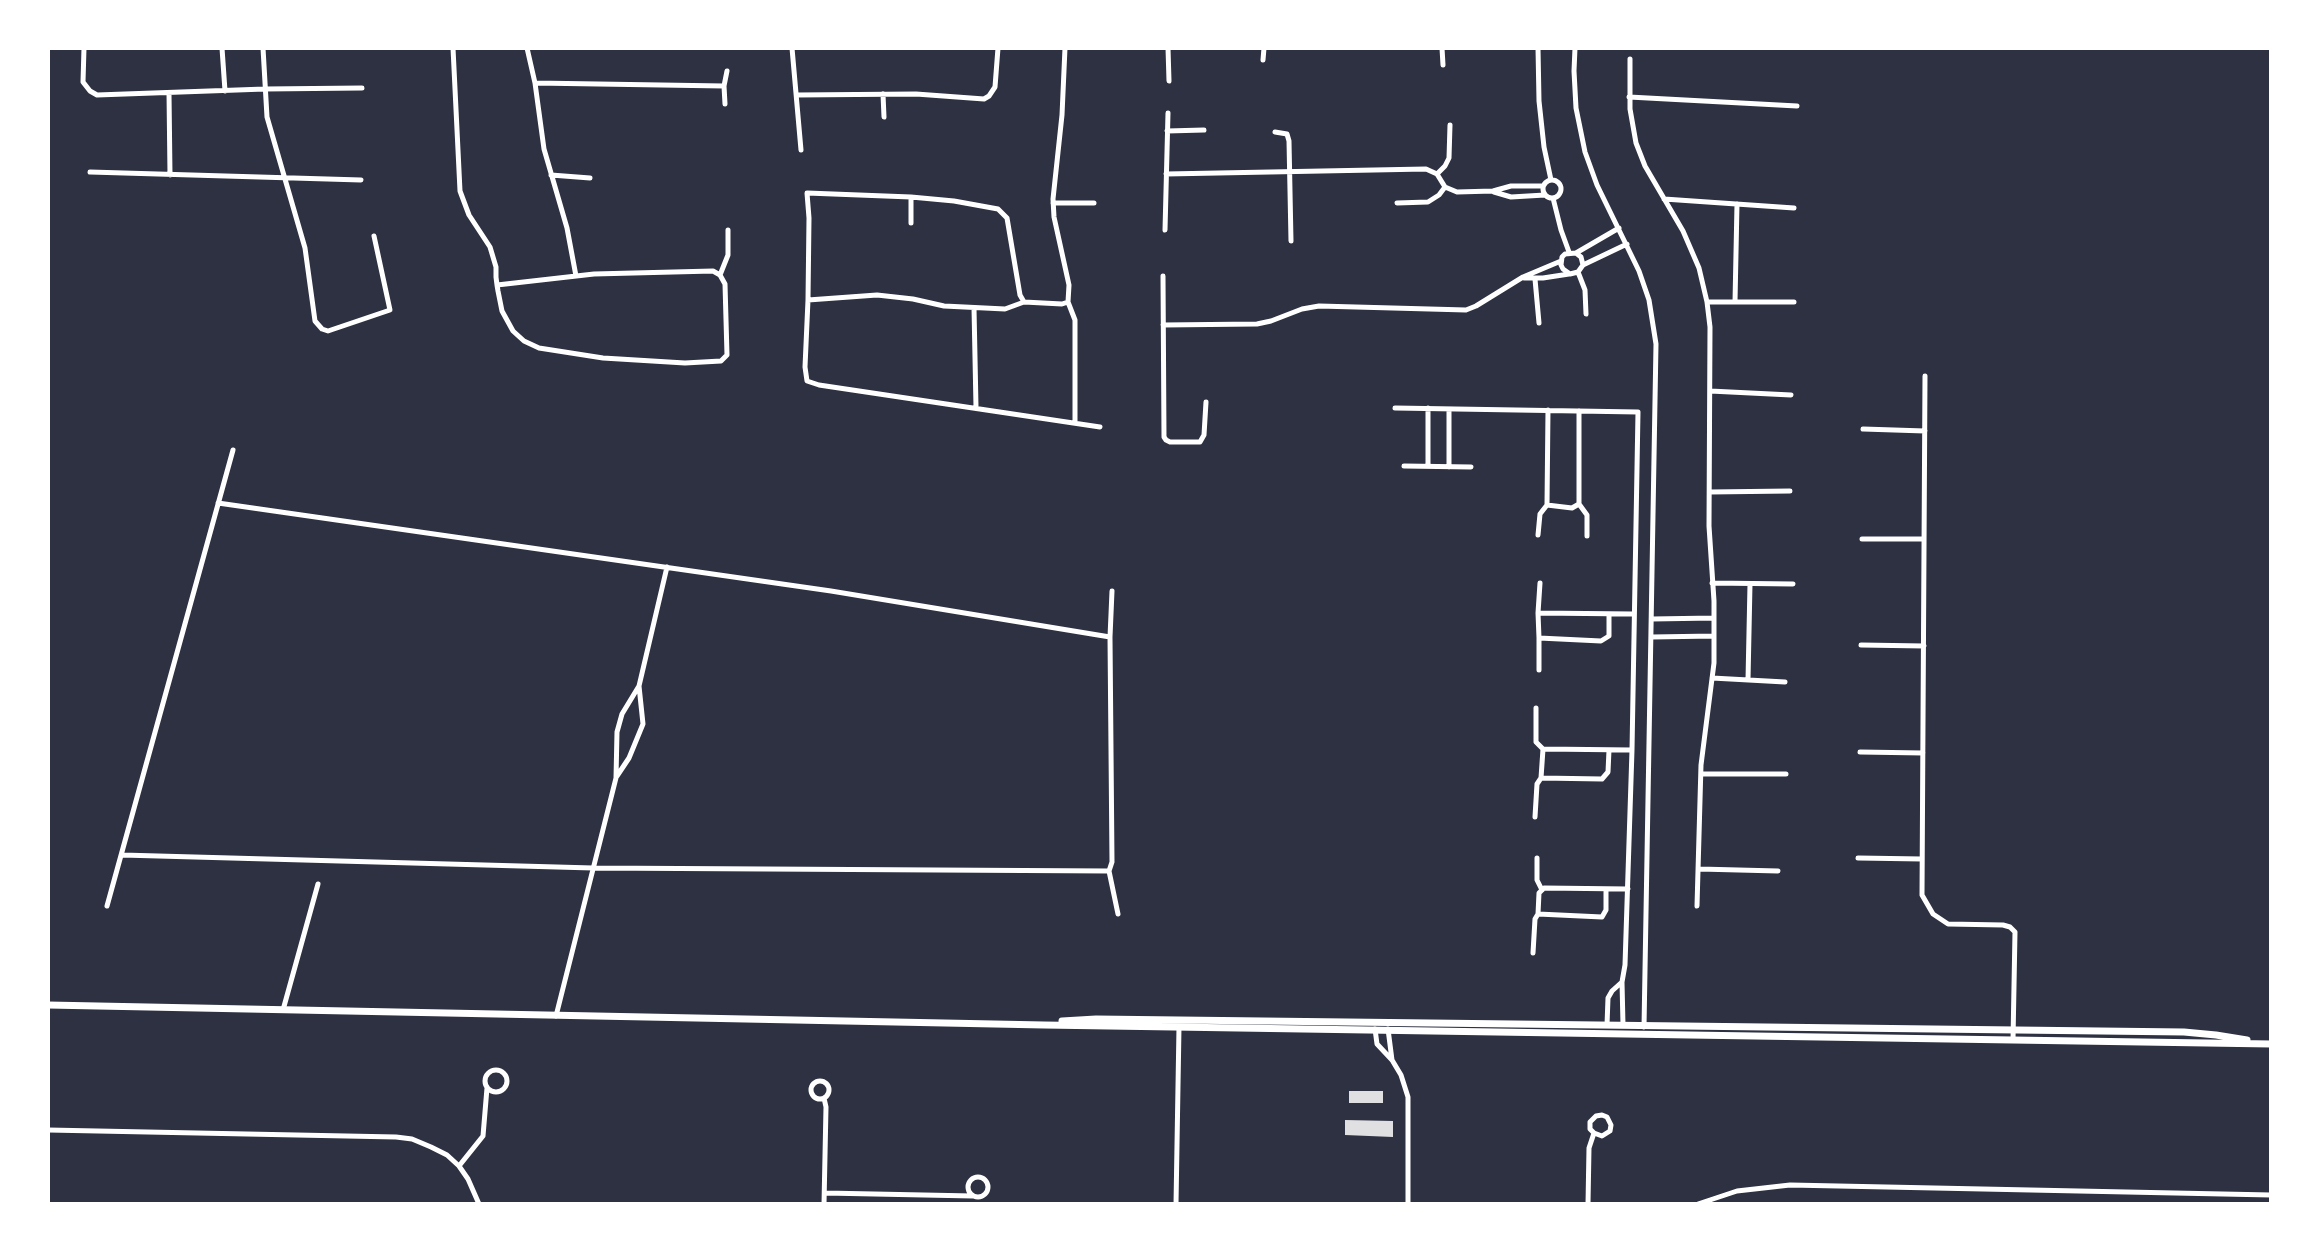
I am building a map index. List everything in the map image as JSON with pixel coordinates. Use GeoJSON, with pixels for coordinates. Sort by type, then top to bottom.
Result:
{"type":"FeatureCollection","features":[{"type":"Feature","properties":{"kind":"street"},"geometry":{"type":"LineString","coordinates":[[84,48],[83,82],[93,93],[362,88]]}},
{"type":"Feature","properties":{"kind":"street"},"geometry":{"type":"LineString","coordinates":[[222,48],[225,91]]}},
{"type":"Feature","properties":{"kind":"street"},"geometry":{"type":"LineString","coordinates":[[263,48],[267,117],[305,248],[315,321],[322,329],[328,331],[390,310],[374,236]]}},
{"type":"Feature","properties":{"kind":"street"},"geometry":{"type":"LineString","coordinates":[[453,48],[460,190],[469,214],[490,247],[497,285],[502,311],[508,325],[518,337],[538,348],[631,361],[718,362],[726,358],[728,352],[724,284],[720,275],[710,270],[576,276],[497,285]]}},
{"type":"Feature","properties":{"kind":"street"},"geometry":{"type":"LineString","coordinates":[[527,48],[535,82],[544,149],[567,228],[576,276]]}},
{"type":"Feature","properties":{"kind":"street"},"geometry":{"type":"LineString","coordinates":[[792,48],[801,150]]}},
{"type":"Feature","properties":{"kind":"street"},"geometry":{"type":"LineString","coordinates":[[797,94],[883,94],[984,99],[995,87],[998,48]]}},
{"type":"Feature","properties":{"kind":"street"},"geometry":{"type":"LineString","coordinates":[[1065,48],[1062,114],[1053,203],[1069,285],[1068,302],[1075,320],[1075,422]]}},
{"type":"Feature","properties":{"kind":"street"},"geometry":{"type":"LineString","coordinates":[[1168,48],[1169,81]]}},
{"type":"Feature","properties":{"kind":"street"},"geometry":{"type":"LineString","coordinates":[[1263,48],[1263,60]]}},
{"type":"Feature","properties":{"kind":"street"},"geometry":{"type":"LineString","coordinates":[[1442,48],[1443,65]]}},
{"type":"Feature","properties":{"kind":"street"},"geometry":{"type":"LineString","coordinates":[[1538,48],[1540,112],[1551,180]]}},
{"type":"Feature","properties":{"kind":"street"},"geometry":{"type":"LineString","coordinates":[[1575,48],[1574,89],[1581,140],[1591,170],[1640,271],[1649,300],[1656,344],[1644,1034]]}},
{"type":"Feature","properties":{"kind":"street"},"geometry":{"type":"LineString","coordinates":[[1630,59],[1629,97],[1636,143],[1646,166],[1683,231],[1699,268],[1710,327],[1709,546],[1714,636],[1712,678],[1701,774],[1697,906]]}},
{"type":"Feature","properties":{"kind":"street"},"geometry":{"type":"LineString","coordinates":[[725,104],[724,86],[727,71]]}},
{"type":"Feature","properties":{"kind":"street"},"geometry":{"type":"LineString","coordinates":[[535,82],[724,86]]}},
{"type":"Feature","properties":{"kind":"street"},"geometry":{"type":"LineString","coordinates":[[170,93],[170,175]]}},
{"type":"Feature","properties":{"kind":"street"},"geometry":{"type":"LineString","coordinates":[[883,94],[884,117]]}},
{"type":"Feature","properties":{"kind":"street"},"geometry":{"type":"LineString","coordinates":[[1629,97],[1797,106]]}},
{"type":"Feature","properties":{"kind":"street"},"geometry":{"type":"LineString","coordinates":[[1165,230],[1168,113]]}},
{"type":"Feature","properties":{"kind":"street"},"geometry":{"type":"LineString","coordinates":[[1437,174],[1449,158],[1450,125]]}},
{"type":"Feature","properties":{"kind":"street"},"geometry":{"type":"LineString","coordinates":[[1167,130],[1204,130]]}},
{"type":"Feature","properties":{"kind":"street"},"geometry":{"type":"LineString","coordinates":[[1275,132],[1287,134],[1291,241]]}},
{"type":"Feature","properties":{"kind":"street"},"geometry":{"type":"LineString","coordinates":[[1166,174],[1426,169],[1437,174],[1445,187],[1457,192],[1493,192],[1511,197],[1545,195],[1553,198]]}},
{"type":"Feature","properties":{"kind":"street"},"geometry":{"type":"LineString","coordinates":[[90,172],[361,180]]}},
{"type":"Feature","properties":{"kind":"street"},"geometry":{"type":"LineString","coordinates":[[551,175],[590,178]]}},
{"type":"Feature","properties":{"kind":"street"},"geometry":{"type":"LineString","coordinates":[[1493,192],[1510,186],[1543,186],[1551,180]]}},
{"type":"Feature","properties":{"kind":"street"},"geometry":{"type":"LineString","coordinates":[[1551,180],[1557,182],[1561,189],[1559,194],[1553,198]]}},
{"type":"Feature","properties":{"kind":"street"},"geometry":{"type":"LineString","coordinates":[[1543,186],[1545,195]]}},
{"type":"Feature","properties":{"kind":"street"},"geometry":{"type":"LineString","coordinates":[[1397,203],[1428,202],[1439,195],[1445,187]]}},
{"type":"Feature","properties":{"kind":"street"},"geometry":{"type":"LineString","coordinates":[[1024,303],[1020,295],[1007,218],[1002,212],[984,206],[911,197],[807,193],[809,218],[805,367],[807,381],[819,385],[1100,427]]}},
{"type":"Feature","properties":{"kind":"street"},"geometry":{"type":"LineString","coordinates":[[911,197],[911,223]]}},
{"type":"Feature","properties":{"kind":"street"},"geometry":{"type":"LineString","coordinates":[[1553,198],[1561,230],[1573,253],[1581,257],[1583,265]]}},
{"type":"Feature","properties":{"kind":"street"},"geometry":{"type":"LineString","coordinates":[[1664,199],[1794,208]]}},
{"type":"Feature","properties":{"kind":"street"},"geometry":{"type":"LineString","coordinates":[[1053,203],[1094,203]]}},
{"type":"Feature","properties":{"kind":"street"},"geometry":{"type":"LineString","coordinates":[[1735,302],[1737,204]]}},
{"type":"Feature","properties":{"kind":"street"},"geometry":{"type":"LineString","coordinates":[[1163,325],[1257,324],[1302,309],[1319,306],[1466,310],[1619,228]]}},
{"type":"Feature","properties":{"kind":"street"},"geometry":{"type":"LineString","coordinates":[[720,275],[728,255],[728,230]]}},
{"type":"Feature","properties":{"kind":"street"},"geometry":{"type":"LineString","coordinates":[[1523,278],[1535,279],[1578,272],[1583,265],[1627,244]]}},
{"type":"Feature","properties":{"kind":"street"},"geometry":{"type":"LineString","coordinates":[[1561,261],[1563,269],[1570,274]]}},
{"type":"Feature","properties":{"kind":"street"},"geometry":{"type":"LineString","coordinates":[[1578,272],[1585,290],[1586,315]]}},
{"type":"Feature","properties":{"kind":"street"},"geometry":{"type":"LineString","coordinates":[[1163,276],[1166,440],[1197,444],[1200,442],[1204,435],[1206,402]]}},
{"type":"Feature","properties":{"kind":"street"},"geometry":{"type":"LineString","coordinates":[[1535,279],[1539,323]]}},
{"type":"Feature","properties":{"kind":"street"},"geometry":{"type":"LineString","coordinates":[[808,300],[877,295],[913,299],[944,306],[1005,309],[1024,303],[1062,304],[1068,302]]}},
{"type":"Feature","properties":{"kind":"street"},"geometry":{"type":"LineString","coordinates":[[1707,302],[1794,302]]}},
{"type":"Feature","properties":{"kind":"street"},"geometry":{"type":"LineString","coordinates":[[975,308],[976,407]]}},
{"type":"Feature","properties":{"kind":"street"},"geometry":{"type":"LineString","coordinates":[[1925,376],[1922,895],[1928,909],[1948,924],[2003,925],[2010,927],[2014,933],[2013,1040]]}},
{"type":"Feature","properties":{"kind":"street"},"geometry":{"type":"LineString","coordinates":[[1710,391],[1791,395]]}},
{"type":"Feature","properties":{"kind":"street"},"geometry":{"type":"LineString","coordinates":[[1395,408],[1638,412],[1632,750],[1628,889],[1622,982],[1623,1025]]}},
{"type":"Feature","properties":{"kind":"street"},"geometry":{"type":"LineString","coordinates":[[1428,408],[1428,466]]}},
{"type":"Feature","properties":{"kind":"street"},"geometry":{"type":"LineString","coordinates":[[1449,409],[1449,467]]}},
{"type":"Feature","properties":{"kind":"street"},"geometry":{"type":"LineString","coordinates":[[1538,535],[1540,514],[1547,505],[1548,410]]}},
{"type":"Feature","properties":{"kind":"street"},"geometry":{"type":"LineString","coordinates":[[1579,411],[1579,504],[1587,515],[1587,536]]}},
{"type":"Feature","properties":{"kind":"street"},"geometry":{"type":"LineString","coordinates":[[1863,429],[1925,431]]}},
{"type":"Feature","properties":{"kind":"street"},"geometry":{"type":"LineString","coordinates":[[107,906],[233,450]]}},
{"type":"Feature","properties":{"kind":"street"},"geometry":{"type":"LineString","coordinates":[[1404,466],[1472,467]]}},
{"type":"Feature","properties":{"kind":"street"},"geometry":{"type":"LineString","coordinates":[[1710,492],[1790,491]]}},
{"type":"Feature","properties":{"kind":"street"},"geometry":{"type":"LineString","coordinates":[[218,503],[843,593],[1110,637]]}},
{"type":"Feature","properties":{"kind":"street"},"geometry":{"type":"LineString","coordinates":[[1547,505],[1572,508],[1579,504]]}},
{"type":"Feature","properties":{"kind":"street"},"geometry":{"type":"LineString","coordinates":[[1862,539],[1924,540]]}},
{"type":"Feature","properties":{"kind":"street"},"geometry":{"type":"LineString","coordinates":[[556,1016],[616,778],[617,732],[625,708],[639,686],[667,567]]}},
{"type":"Feature","properties":{"kind":"street"},"geometry":{"type":"LineString","coordinates":[[1539,670],[1540,583]]}},
{"type":"Feature","properties":{"kind":"street"},"geometry":{"type":"LineString","coordinates":[[1712,583],[1793,584]]}},
{"type":"Feature","properties":{"kind":"street"},"geometry":{"type":"LineString","coordinates":[[1748,680],[1750,584]]}},
{"type":"Feature","properties":{"kind":"street"},"geometry":{"type":"LineString","coordinates":[[1112,591],[1110,637],[1112,862],[1109,871],[1118,914]]}},
{"type":"Feature","properties":{"kind":"street"},"geometry":{"type":"LineString","coordinates":[[1538,613],[1633,614]]}},
{"type":"Feature","properties":{"kind":"street"},"geometry":{"type":"LineString","coordinates":[[1539,638],[1601,641],[1609,636],[1609,614]]}},
{"type":"Feature","properties":{"kind":"street"},"geometry":{"type":"LineString","coordinates":[[1652,619],[1714,618]]}},
{"type":"Feature","properties":{"kind":"street"},"geometry":{"type":"LineString","coordinates":[[1652,637],[1714,636]]}},
{"type":"Feature","properties":{"kind":"street"},"geometry":{"type":"LineString","coordinates":[[1861,645],[1923,646]]}},
{"type":"Feature","properties":{"kind":"street"},"geometry":{"type":"LineString","coordinates":[[1712,678],[1785,682]]}},
{"type":"Feature","properties":{"kind":"street"},"geometry":{"type":"LineString","coordinates":[[616,778],[643,724],[639,686]]}},
{"type":"Feature","properties":{"kind":"street"},"geometry":{"type":"LineString","coordinates":[[1536,708],[1536,742],[1543,749],[1632,750]]}},
{"type":"Feature","properties":{"kind":"street"},"geometry":{"type":"LineString","coordinates":[[1535,817],[1537,784],[1541,778],[1543,749]]}},
{"type":"Feature","properties":{"kind":"street"},"geometry":{"type":"LineString","coordinates":[[1541,778],[1602,779],[1608,772],[1609,750]]}},
{"type":"Feature","properties":{"kind":"street"},"geometry":{"type":"LineString","coordinates":[[1860,752],[1923,753]]}},
{"type":"Feature","properties":{"kind":"street"},"geometry":{"type":"LineString","coordinates":[[1701,774],[1786,774]]}},
{"type":"Feature","properties":{"kind":"street"},"geometry":{"type":"LineString","coordinates":[[122,855],[593,868],[1109,871]]}},
{"type":"Feature","properties":{"kind":"street"},"geometry":{"type":"LineString","coordinates":[[1536,858],[1537,880],[1542,890]]}},
{"type":"Feature","properties":{"kind":"street"},"geometry":{"type":"LineString","coordinates":[[1858,858],[1922,859]]}},
{"type":"Feature","properties":{"kind":"street"},"geometry":{"type":"LineString","coordinates":[[1699,868],[1778,872]]}},
{"type":"Feature","properties":{"kind":"street"},"geometry":{"type":"LineString","coordinates":[[283,1010],[318,884]]}},
{"type":"Feature","properties":{"kind":"street"},"geometry":{"type":"LineString","coordinates":[[1538,914],[1602,917],[1606,910],[1606,889]]}},
{"type":"Feature","properties":{"kind":"street"},"geometry":{"type":"LineString","coordinates":[[1542,890],[1628,889]]}},
{"type":"Feature","properties":{"kind":"street"},"geometry":{"type":"LineString","coordinates":[[1533,953],[1535,920],[1538,914],[1539,893],[1542,890]]}},
{"type":"Feature","properties":{"kind":"street"},"geometry":{"type":"LineString","coordinates":[[1607,1025],[1608,999],[1612,991],[1622,982]]}},
{"type":"Feature","properties":{"kind":"street"},"geometry":{"type":"LineString","coordinates":[[48,1005],[1044,1025],[1179,1027],[1245,1024]]}},
{"type":"Feature","properties":{"kind":"street"},"geometry":{"type":"LineString","coordinates":[[1044,1025],[1096,1019],[1314,1025],[1382,1022],[1644,1034],[2269,1044]]}},
{"type":"Feature","properties":{"kind":"street"},"geometry":{"type":"LineString","coordinates":[[1374,1030],[1382,1022]]}},
{"type":"Feature","properties":{"kind":"street"},"geometry":{"type":"LineString","coordinates":[[1382,1022],[1388,1030],[1392,1060]]}},
{"type":"Feature","properties":{"kind":"street"},"geometry":{"type":"LineString","coordinates":[[1314,1025],[1374,1030],[1623,1025],[2200,1033],[2269,1044]]}},
{"type":"Feature","properties":{"kind":"street"},"geometry":{"type":"LineString","coordinates":[[1693,1035],[1702,1026]]}},
{"type":"Feature","properties":{"kind":"street"},"geometry":{"type":"LineString","coordinates":[[1702,1026],[1708,1033],[1715,1035]]}},
{"type":"Feature","properties":{"kind":"street"},"geometry":{"type":"LineString","coordinates":[[1176,1204],[1179,1027]]}},
{"type":"Feature","properties":{"kind":"street"},"geometry":{"type":"LineString","coordinates":[[1374,1030],[1379,1047],[1392,1060],[1401,1074],[1408,1097],[1408,1204]]}},
{"type":"Feature","properties":{"kind":"street"},"geometry":{"type":"LineString","coordinates":[[459,1166],[483,1136],[486,1077],[490,1072],[498,1070],[507,1076],[506,1087],[501,1092],[493,1092],[487,1088]]}},
{"type":"Feature","properties":{"kind":"street"},"geometry":{"type":"LineString","coordinates":[[824,1098],[826,1107],[824,1204]]}},
{"type":"Feature","properties":{"kind":"street"},"geometry":{"type":"LineString","coordinates":[[1588,1204],[1589,1148],[1594,1134],[1590,1126],[1591,1120],[1599,1115],[1607,1117],[1611,1125],[1610,1131],[1602,1136],[1594,1134]]}},
{"type":"Feature","properties":{"kind":"street"},"geometry":{"type":"LineString","coordinates":[[48,1130],[412,1139],[447,1155],[459,1166],[468,1179],[479,1204]]}},
{"type":"Feature","properties":{"kind":"street"},"geometry":{"type":"LineString","coordinates":[[1698,1204],[1745,1189],[1790,1185],[2271,1195]]}},
{"type":"Feature","properties":{"kind":"street"},"geometry":{"type":"LineString","coordinates":[[825,1193],[973,1196]]}},
{"type":"Feature","properties":{"kind":"building"},"geometry":{"type":"Polygon","coordinates":[[[1349,1091],[1383,1091],[1383,1103],[1349,1103],[1349,1091]]]}},
{"type":"Feature","properties":{"kind":"building"},"geometry":{"type":"Polygon","coordinates":[[[1345,1120],[1393,1121],[1393,1137],[1345,1135],[1345,1120]]]}}]}
